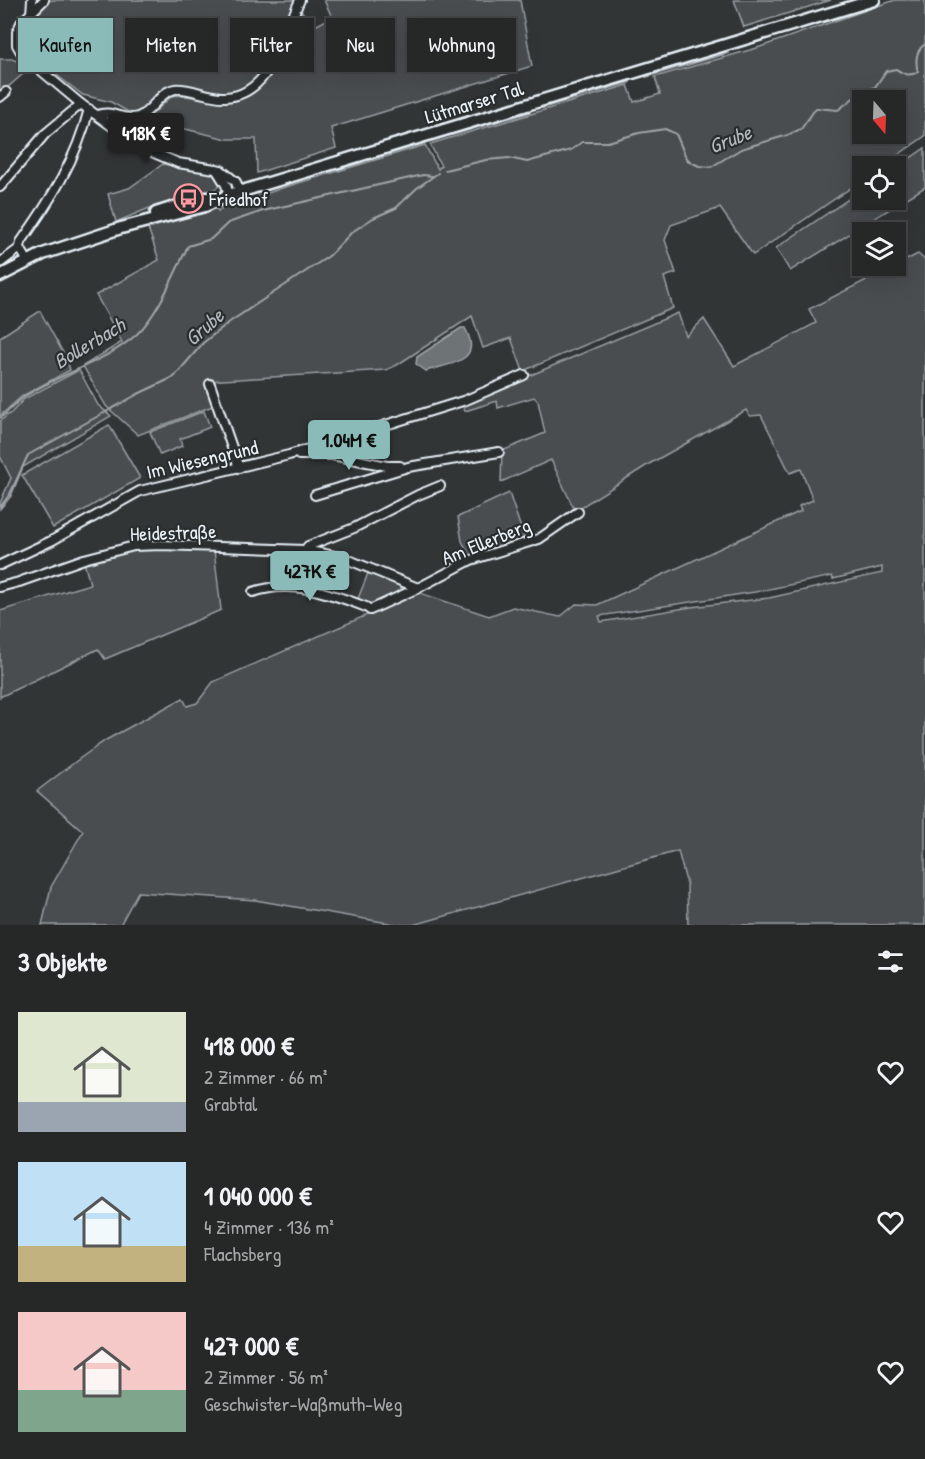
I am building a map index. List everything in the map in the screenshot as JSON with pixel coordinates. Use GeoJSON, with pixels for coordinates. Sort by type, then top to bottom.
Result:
{"type":"FeatureCollection","features":[{"type":"Feature","properties":{"kind":"main road","name":"Lütmarser Tal"},"geometry":{"type":"LineString","coordinates":[[0,276],[27,260],[121,228],[151,214],[203,198],[230,195],[874,0]]}},
{"type":"Feature","properties":{"kind":"street"},"geometry":{"type":"LineString","coordinates":[[31,14],[32,0]]}},
{"type":"Feature","properties":{"kind":"street"},"geometry":{"type":"LineString","coordinates":[[44,0],[21,23],[17,32],[17,45],[27,62],[142,148],[178,163],[214,168],[228,174],[236,182],[230,195]]}},
{"type":"Feature","properties":{"kind":"street"},"geometry":{"type":"LineString","coordinates":[[98,114],[104,112],[128,118],[138,117],[164,94],[176,89],[222,97],[243,93],[258,81],[275,59],[300,0]]}},
{"type":"Feature","properties":{"kind":"street"},"geometry":{"type":"LineString","coordinates":[[0,187],[45,135],[81,104]]}},
{"type":"Feature","properties":{"kind":"street"},"geometry":{"type":"LineString","coordinates":[[27,260],[20,248],[21,242],[48,202],[72,160],[89,109]]}},
{"type":"Feature","properties":{"kind":"street"},"geometry":{"type":"LineString","coordinates":[[0,263],[20,248]]}},
{"type":"Feature","properties":{"kind":"street","name":"Im Wiesengrund"},"geometry":{"type":"LineString","coordinates":[[0,565],[51,541],[140,491],[289,455],[466,400],[524,375]]}},
{"type":"Feature","properties":{"kind":"street"},"geometry":{"type":"LineString","coordinates":[[210,384],[239,468]]}},
{"type":"Feature","properties":{"kind":"street"},"geometry":{"type":"LineString","coordinates":[[315,495],[408,466],[499,452]]}},
{"type":"Feature","properties":{"kind":"street"},"geometry":{"type":"LineString","coordinates":[[289,455],[332,455],[387,466],[408,466]]}},
{"type":"Feature","properties":{"kind":"street"},"geometry":{"type":"LineString","coordinates":[[305,550],[308,546],[354,528],[440,486]]}},
{"type":"Feature","properties":{"kind":"street","name":"Am Ellerberg"},"geometry":{"type":"LineString","coordinates":[[253,592],[270,586],[330,592],[370,610],[471,560],[539,538],[578,512]]}},
{"type":"Feature","properties":{"kind":"street","name":"Heidestraße"},"geometry":{"type":"LineString","coordinates":[[0,586],[19,582],[84,559],[134,546],[161,545],[305,550],[344,558],[418,588]]}},
{"type":"Feature","properties":{"kind":"shaded area"},"geometry":{"type":"Polygon","coordinates":[[[50,0],[298,0],[290,18],[230,18],[230,72],[262,72],[251,85],[233,92],[211,92],[170,86],[141,111],[132,114],[111,102],[83,95],[53,72],[113,72],[113,18],[34,18],[50,0]]]}},
{"type":"Feature","properties":{"kind":"shaded area"},"geometry":{"type":"Polygon","coordinates":[[[324,0],[520,0],[532,66],[516,71],[516,18],[407,18],[407,72],[513,72],[331,128],[336,148],[257,173],[256,139],[227,139],[181,128],[180,143],[165,138],[161,147],[140,136],[129,126],[147,119],[172,96],[230,101],[248,96],[273,72],[314,72],[314,27],[326,20],[326,72],[395,72],[395,18],[330,18],[332,17],[324,0]]]}},
{"type":"Feature","properties":{"kind":"shaded area"},"geometry":{"type":"Polygon","coordinates":[[[734,0],[831,0],[744,27],[734,0]]]}},
{"type":"Feature","properties":{"kind":"shaded area"},"geometry":{"type":"Polygon","coordinates":[[[895,0],[925,0],[925,136],[896,156],[852,156],[852,187],[753,255],[720,208],[671,225],[665,240],[676,273],[664,277],[673,308],[523,371],[511,338],[483,348],[472,316],[386,370],[207,381],[215,405],[138,435],[106,406],[83,366],[122,342],[96,295],[159,260],[148,228],[153,228],[152,225],[216,207],[218,211],[221,210],[220,205],[235,205],[282,188],[425,145],[438,169],[441,166],[430,144],[628,85],[634,102],[660,94],[655,77],[757,48],[895,0]]]}},
{"type":"Feature","properties":{"kind":"shaded area"},"geometry":{"type":"Polygon","coordinates":[[[299,9],[306,18],[295,18],[299,9]]]}},
{"type":"Feature","properties":{"kind":"shaded area"},"geometry":{"type":"Polygon","coordinates":[[[0,59],[18,62],[18,72],[25,72],[0,94],[0,59]]]}},
{"type":"Feature","properties":{"kind":"shaded area"},"geometry":{"type":"Polygon","coordinates":[[[925,148],[925,187],[906,199],[906,161],[925,148]]]}},
{"type":"Feature","properties":{"kind":"shaded area"},"geometry":{"type":"Polygon","coordinates":[[[163,164],[212,173],[218,177],[221,184],[215,189],[152,207],[116,222],[108,194],[129,188],[163,164]]]}},
{"type":"Feature","properties":{"kind":"shaded area"},"geometry":{"type":"Polygon","coordinates":[[[852,197],[852,210],[888,210],[869,222],[852,222],[852,232],[790,271],[776,248],[852,197]]]}},
{"type":"Feature","properties":{"kind":"shaded area"},"geometry":{"type":"Polygon","coordinates":[[[918,254],[925,260],[925,925],[688,925],[687,885],[678,851],[413,925],[400,925],[255,900],[138,892],[120,925],[42,925],[51,887],[83,831],[37,791],[106,740],[183,698],[187,706],[197,703],[213,682],[413,595],[420,593],[489,616],[513,607],[560,617],[576,604],[597,605],[801,511],[799,506],[813,500],[801,469],[790,473],[761,415],[750,416],[746,410],[649,464],[575,511],[551,460],[501,482],[502,451],[545,433],[538,401],[534,397],[498,408],[497,401],[465,411],[462,404],[678,313],[686,336],[704,319],[734,366],[816,323],[809,309],[874,276],[906,276],[906,260],[918,254]],[[882,567],[833,579],[832,576],[755,592],[599,616],[601,622],[691,607],[769,598],[882,573],[882,567]]]}},
{"type":"Feature","properties":{"kind":"shaded area"},"geometry":{"type":"Polygon","coordinates":[[[40,311],[67,360],[70,370],[22,396],[0,416],[0,337],[40,311]]]}},
{"type":"Feature","properties":{"kind":"shaded area"},"geometry":{"type":"Polygon","coordinates":[[[461,328],[465,328],[470,339],[468,354],[462,359],[426,371],[416,364],[417,357],[461,328]]]}},
{"type":"Feature","properties":{"kind":"shaded area"},"geometry":{"type":"Polygon","coordinates":[[[79,370],[98,405],[111,416],[23,467],[11,496],[0,509],[0,503],[11,478],[0,456],[0,421],[24,399],[79,370]]]}},
{"type":"Feature","properties":{"kind":"shaded area"},"geometry":{"type":"Polygon","coordinates":[[[204,411],[210,427],[180,439],[182,446],[160,455],[150,432],[204,411]]]}},
{"type":"Feature","properties":{"kind":"shaded area"},"geometry":{"type":"Polygon","coordinates":[[[109,425],[140,478],[53,528],[22,475],[109,425]]]}},
{"type":"Feature","properties":{"kind":"shaded area"},"geometry":{"type":"Polygon","coordinates":[[[509,493],[525,540],[470,556],[462,541],[458,517],[509,493]]]}},
{"type":"Feature","properties":{"kind":"shaded area"},"geometry":{"type":"Polygon","coordinates":[[[135,549],[214,550],[221,610],[105,659],[98,649],[0,697],[0,611],[90,584],[84,562],[135,549]]]}},
{"type":"Feature","properties":{"kind":"shaded area"},"geometry":{"type":"Polygon","coordinates":[[[369,571],[402,585],[400,593],[371,606],[357,601],[369,571]]]}},
{"type":"Feature","properties":{"kind":"waterway","name":"Grube"},"geometry":{"type":"LineString","coordinates":[[445,170],[486,160],[509,158],[527,162],[571,150],[582,142],[608,142],[639,133],[665,129],[676,134],[687,160],[699,166],[711,167],[741,149],[801,129],[816,108],[838,110],[856,96],[875,87],[886,71],[896,69],[909,75],[915,74],[918,72],[917,56],[925,44]]}},
{"type":"Feature","properties":{"kind":"waterway"},"geometry":{"type":"LineString","coordinates":[[646,77],[728,53]]}},
{"type":"Feature","properties":{"kind":"waterway"},"geometry":{"type":"LineString","coordinates":[[542,108],[630,82]]}},
{"type":"Feature","properties":{"kind":"waterway"},"geometry":{"type":"LineString","coordinates":[[252,182],[532,97]]}},
{"type":"Feature","properties":{"kind":"waterway"},"geometry":{"type":"LineString","coordinates":[[431,141],[530,112]]}},
{"type":"Feature","properties":{"kind":"waterway"},"geometry":{"type":"LineString","coordinates":[[369,160],[424,143]]}},
{"type":"Feature","properties":{"kind":"waterway"},"geometry":{"type":"LineString","coordinates":[[321,174],[362,162]]}},
{"type":"Feature","properties":{"kind":"waterway","name":"Grube"},"geometry":{"type":"LineString","coordinates":[[0,507],[10,494],[28,455],[138,394],[174,377],[203,343],[228,323],[329,256],[352,232],[373,218],[396,208],[417,188],[438,173]]}},
{"type":"Feature","properties":{"kind":"waterway","name":"Bollerbach"},"geometry":{"type":"LineString","coordinates":[[0,418],[24,397],[111,353],[137,334],[159,304],[188,246],[211,239],[228,223],[263,211],[423,175],[432,176]]}},
{"type":"Feature","properties":{"kind":"place","name":"Friedhof"},"geometry":{"type":"Point","coordinates":[188,198]}}]}
